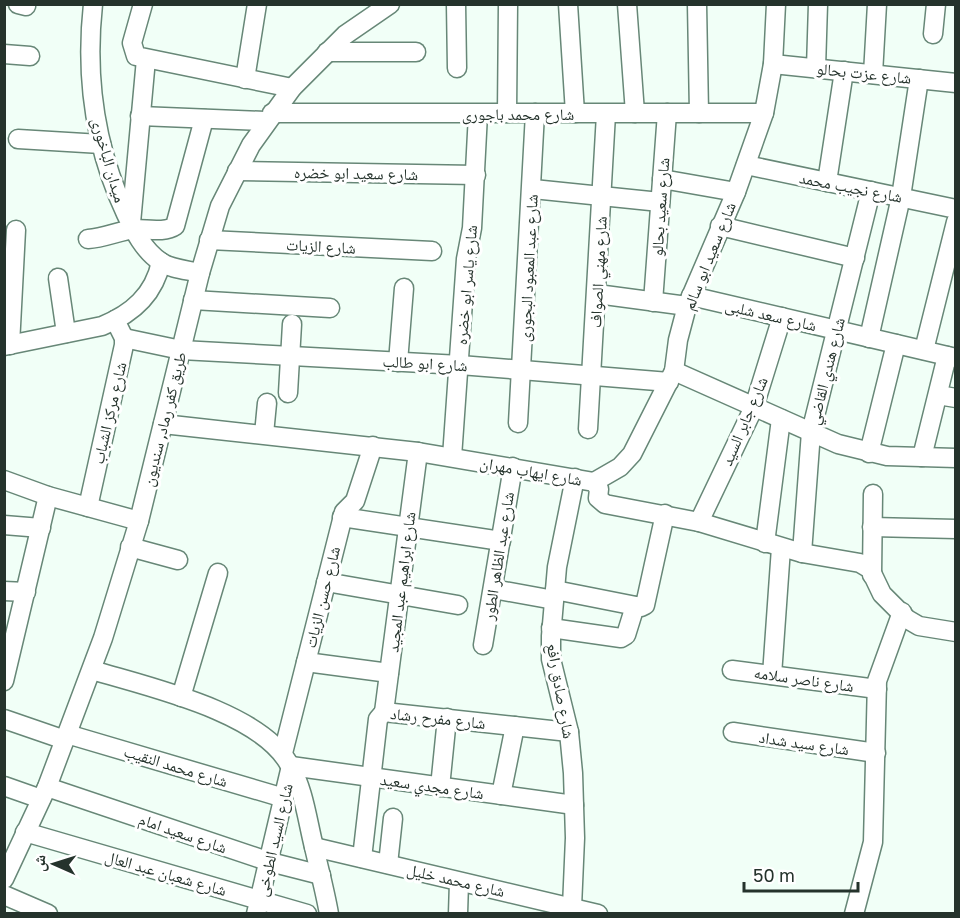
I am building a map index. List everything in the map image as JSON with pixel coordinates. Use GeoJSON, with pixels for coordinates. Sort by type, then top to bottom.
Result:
{"type":"FeatureCollection","features":[{"type":"Feature","properties":{"kind":"street","name":"ميدان الباخورى"},"geometry":{"type":"LineString","coordinates":[[93,4],[91,86],[101,144],[110,177],[132,227],[148,251],[161,262]]}},
{"type":"Feature","properties":{"kind":"street"},"geometry":{"type":"LineString","coordinates":[[143,4],[132,48],[133,54],[146,59],[292,88]]}},
{"type":"Feature","properties":{"kind":"street"},"geometry":{"type":"LineString","coordinates":[[245,79],[257,4]]}},
{"type":"Feature","properties":{"kind":"street","name":"طريق كفر رماد, سنديون"},"geometry":{"type":"LineString","coordinates":[[4,879],[11,847],[25,832],[44,793],[92,670],[139,521],[193,300],[220,206],[237,171],[269,117],[292,88],[327,52],[362,21],[390,4]]}},
{"type":"Feature","properties":{"kind":"street"},"geometry":{"type":"LineString","coordinates":[[456,4],[457,68]]}},
{"type":"Feature","properties":{"kind":"street"},"geometry":{"type":"LineString","coordinates":[[507,113],[508,4]]}},
{"type":"Feature","properties":{"kind":"street"},"geometry":{"type":"LineString","coordinates":[[568,4],[575,113]]}},
{"type":"Feature","properties":{"kind":"street"},"geometry":{"type":"LineString","coordinates":[[627,4],[635,113]]}},
{"type":"Feature","properties":{"kind":"street"},"geometry":{"type":"LineString","coordinates":[[697,4],[699,113]]}},
{"type":"Feature","properties":{"kind":"street","name":"شارع سعيد ابو سالم"},"geometry":{"type":"LineString","coordinates":[[594,482],[620,467],[632,454],[672,376],[678,340],[689,301],[736,192],[764,113],[773,64],[776,4]]}},
{"type":"Feature","properties":{"kind":"street"},"geometry":{"type":"LineString","coordinates":[[816,68],[818,4]]}},
{"type":"Feature","properties":{"kind":"street"},"geometry":{"type":"LineString","coordinates":[[873,74],[877,4]]}},
{"type":"Feature","properties":{"kind":"street"},"geometry":{"type":"LineString","coordinates":[[933,33],[936,4]]}},
{"type":"Feature","properties":{"kind":"street"},"geometry":{"type":"LineString","coordinates":[[327,52],[416,52]]}},
{"type":"Feature","properties":{"kind":"street"},"geometry":{"type":"LineString","coordinates":[[4,54],[30,56]]}},
{"type":"Feature","properties":{"kind":"street"},"geometry":{"type":"LineString","coordinates":[[132,227],[146,59]]}},
{"type":"Feature","properties":{"kind":"street","name":"شارع عزت بحالو"},"geometry":{"type":"LineString","coordinates":[[773,64],[956,83]]}},
{"type":"Feature","properties":{"kind":"street"},"geometry":{"type":"LineString","coordinates":[[827,182],[844,71]]}},
{"type":"Feature","properties":{"kind":"street"},"geometry":{"type":"LineString","coordinates":[[869,338],[901,197],[919,79]]}},
{"type":"Feature","properties":{"kind":"street","name":"شارع محمد باجورى"},"geometry":{"type":"LineString","coordinates":[[140,116],[204,118],[507,113],[764,113]]}},
{"type":"Feature","properties":{"kind":"street","name":"شارع عبد المعبود البجورى"},"geometry":{"type":"LineString","coordinates":[[518,423],[535,113]]}},
{"type":"Feature","properties":{"kind":"street","name":"شارع سعيد بحالو"},"geometry":{"type":"LineString","coordinates":[[653,302],[667,113]]}},
{"type":"Feature","properties":{"kind":"street","name":"شارع ياسر ابو خضره"},"geometry":{"type":"LineString","coordinates":[[452,457],[465,267],[472,228],[478,114]]}},
{"type":"Feature","properties":{"kind":"street","name":"شارع مهني الصواف"},"geometry":{"type":"LineString","coordinates":[[588,429],[606,114]]}},
{"type":"Feature","properties":{"kind":"street"},"geometry":{"type":"LineString","coordinates":[[88,239],[111,236],[132,227],[168,230],[175,226],[204,118]]}},
{"type":"Feature","properties":{"kind":"street"},"geometry":{"type":"LineString","coordinates":[[18,139],[101,144]]}},
{"type":"Feature","properties":{"kind":"street","name":"شارع نجيب محمد"},"geometry":{"type":"LineString","coordinates":[[746,165],[956,208]]}},
{"type":"Feature","properties":{"kind":"street","name":"شارع سعيد ابو خضره"},"geometry":{"type":"LineString","coordinates":[[237,171],[476,175]]}},
{"type":"Feature","properties":{"kind":"street"},"geometry":{"type":"LineString","coordinates":[[662,179],[736,192]]}},
{"type":"Feature","properties":{"kind":"street"},"geometry":{"type":"LineString","coordinates":[[532,189],[660,202]]}},
{"type":"Feature","properties":{"kind":"street","name":"شارع هندي القاضي"},"geometry":{"type":"LineString","coordinates":[[802,553],[811,432],[871,191]]}},
{"type":"Feature","properties":{"kind":"street"},"geometry":{"type":"LineString","coordinates":[[924,350],[956,222]]}},
{"type":"Feature","properties":{"kind":"street"},"geometry":{"type":"LineString","coordinates":[[720,226],[855,258]]}},
{"type":"Feature","properties":{"kind":"street"},"geometry":{"type":"LineString","coordinates":[[16,230],[7,345],[115,320],[140,303],[149,292],[158,277],[161,262],[200,273]]}},
{"type":"Feature","properties":{"kind":"street","name":"شارع الزيات"},"geometry":{"type":"LineString","coordinates":[[209,240],[432,251]]}},
{"type":"Feature","properties":{"kind":"street"},"geometry":{"type":"LineString","coordinates":[[58,278],[66,333]]}},
{"type":"Feature","properties":{"kind":"street"},"geometry":{"type":"LineString","coordinates":[[398,362],[404,288]]}},
{"type":"Feature","properties":{"kind":"street","name":"شارع سعد شلبى"},"geometry":{"type":"LineString","coordinates":[[597,294],[653,302],[689,301],[782,317],[951,357]]}},
{"type":"Feature","properties":{"kind":"street"},"geometry":{"type":"LineString","coordinates":[[193,300],[330,308]]}},
{"type":"Feature","properties":{"kind":"street","name":"شارع جابر السيد"},"geometry":{"type":"LineString","coordinates":[[699,522],[754,407],[782,317]]}},
{"type":"Feature","properties":{"kind":"street"},"geometry":{"type":"LineString","coordinates":[[115,320],[124,338]]}},
{"type":"Feature","properties":{"kind":"street"},"geometry":{"type":"LineString","coordinates":[[288,393],[292,324]]}},
{"type":"Feature","properties":{"kind":"street","name":"شارع ابو طالب"},"geometry":{"type":"LineString","coordinates":[[124,338],[181,350],[460,365],[591,375],[672,376],[754,407],[811,432],[870,453],[922,458],[956,458]]}},
{"type":"Feature","properties":{"kind":"street","name":"شارع مركز الشباب"},"geometry":{"type":"LineString","coordinates":[[88,507],[124,338]]}},
{"type":"Feature","properties":{"kind":"street"},"geometry":{"type":"LineString","coordinates":[[870,453],[896,344]]}},
{"type":"Feature","properties":{"kind":"street"},"geometry":{"type":"LineString","coordinates":[[922,458],[946,396],[951,357]]}},
{"type":"Feature","properties":{"kind":"street"},"geometry":{"type":"LineString","coordinates":[[264,434],[267,403]]}},
{"type":"Feature","properties":{"kind":"street"},"geometry":{"type":"LineString","coordinates":[[772,675],[773,546],[781,419]]}},
{"type":"Feature","properties":{"kind":"street","name":"شارع ايهاب مهران"},"geometry":{"type":"LineString","coordinates":[[163,424],[418,452],[594,482],[599,489],[598,498],[605,504],[665,514],[699,522],[773,546],[860,563],[870,569],[882,594],[902,612],[906,619],[919,626],[956,632]]}},
{"type":"Feature","properties":{"kind":"street","name":"شارع حسن الزيات"},"geometry":{"type":"LineString","coordinates":[[287,760],[306,662],[342,517],[355,501],[373,446]]}},
{"type":"Feature","properties":{"kind":"street","name":"شارع ابراهيم عبد المجيد"},"geometry":{"type":"LineString","coordinates":[[384,712],[418,452]]}},
{"type":"Feature","properties":{"kind":"street","name":"شارع عبد الظاهر الطور"},"geometry":{"type":"LineString","coordinates":[[483,645],[513,467]]}},
{"type":"Feature","properties":{"kind":"street","name":"شارع صادق رافع"},"geometry":{"type":"LineString","coordinates":[[572,907],[574,805],[569,732],[551,659],[551,628],[554,595],[575,478]]}},
{"type":"Feature","properties":{"kind":"street"},"geometry":{"type":"LineString","coordinates":[[4,480],[48,496],[139,521]]}},
{"type":"Feature","properties":{"kind":"street"},"geometry":{"type":"LineString","coordinates":[[872,575],[873,494]]}},
{"type":"Feature","properties":{"kind":"street"},"geometry":{"type":"LineString","coordinates":[[4,681],[7,657],[26,592],[48,496]]}},
{"type":"Feature","properties":{"kind":"street"},"geometry":{"type":"LineString","coordinates":[[551,628],[621,638],[626,635],[638,606],[648,598],[665,514]]}},
{"type":"Feature","properties":{"kind":"street"},"geometry":{"type":"LineString","coordinates":[[342,517],[501,541]]}},
{"type":"Feature","properties":{"kind":"street"},"geometry":{"type":"LineString","coordinates":[[4,525],[41,528]]}},
{"type":"Feature","properties":{"kind":"street"},"geometry":{"type":"LineString","coordinates":[[873,527],[956,529]]}},
{"type":"Feature","properties":{"kind":"street"},"geometry":{"type":"LineString","coordinates":[[130,547],[177,560]]}},
{"type":"Feature","properties":{"kind":"street"},"geometry":{"type":"LineString","coordinates":[[181,696],[218,573]]}},
{"type":"Feature","properties":{"kind":"street"},"geometry":{"type":"LineString","coordinates":[[326,582],[458,606]]}},
{"type":"Feature","properties":{"kind":"street"},"geometry":{"type":"LineString","coordinates":[[493,589],[638,606]]}},
{"type":"Feature","properties":{"kind":"street"},"geometry":{"type":"LineString","coordinates":[[4,591],[26,592]]}},
{"type":"Feature","properties":{"kind":"street"},"geometry":{"type":"LineString","coordinates":[[854,914],[873,842],[877,689],[885,652],[902,612]]}},
{"type":"Feature","properties":{"kind":"street"},"geometry":{"type":"LineString","coordinates":[[306,662],[389,673]]}},
{"type":"Feature","properties":{"kind":"street"},"geometry":{"type":"LineString","coordinates":[[92,670],[181,696],[257,731],[287,760],[306,808],[329,914]]}},
{"type":"Feature","properties":{"kind":"street","name":"شارع ناصر سلامه"},"geometry":{"type":"LineString","coordinates":[[732,670],[877,689]]}},
{"type":"Feature","properties":{"kind":"street","name":"شارع مفرح رشاد"},"geometry":{"type":"LineString","coordinates":[[362,858],[378,719],[384,712],[569,732]]}},
{"type":"Feature","properties":{"kind":"street"},"geometry":{"type":"LineString","coordinates":[[440,787],[447,718]]}},
{"type":"Feature","properties":{"kind":"street","name":"شارع محمد النقيب"},"geometry":{"type":"LineString","coordinates":[[4,719],[284,798]]}},
{"type":"Feature","properties":{"kind":"street"},"geometry":{"type":"LineString","coordinates":[[501,795],[515,726]]}},
{"type":"Feature","properties":{"kind":"street","name":"شارع سيد شداد"},"geometry":{"type":"LineString","coordinates":[[733,732],[876,753]]}},
{"type":"Feature","properties":{"kind":"street","name":"شارع مجدي سعيد"},"geometry":{"type":"LineString","coordinates":[[287,760],[372,777],[574,805]]}},
{"type":"Feature","properties":{"kind":"street","name":"شارع السيد الطوخى"},"geometry":{"type":"LineString","coordinates":[[258,907],[284,798],[287,760]]}},
{"type":"Feature","properties":{"kind":"street","name":"شارع سعيد امام"},"geometry":{"type":"LineString","coordinates":[[4,786],[44,793],[270,862],[321,875]]}},
{"type":"Feature","properties":{"kind":"street"},"geometry":{"type":"LineString","coordinates":[[388,864],[393,818]]}},
{"type":"Feature","properties":{"kind":"street","name":"شارع شعبان عبد العال"},"geometry":{"type":"LineString","coordinates":[[25,832],[258,907],[307,914]]}},
{"type":"Feature","properties":{"kind":"street","name":"شارع محمد خليل"},"geometry":{"type":"LineString","coordinates":[[314,847],[459,882],[529,905],[572,907],[598,914]]}},
{"type":"Feature","properties":{"kind":"street"},"geometry":{"type":"LineString","coordinates":[[458,914],[459,882]]}},
{"type":"Feature","properties":{"kind":"street"},"geometry":{"type":"LineString","coordinates":[[4,895],[37,906],[48,914]]}}]}
